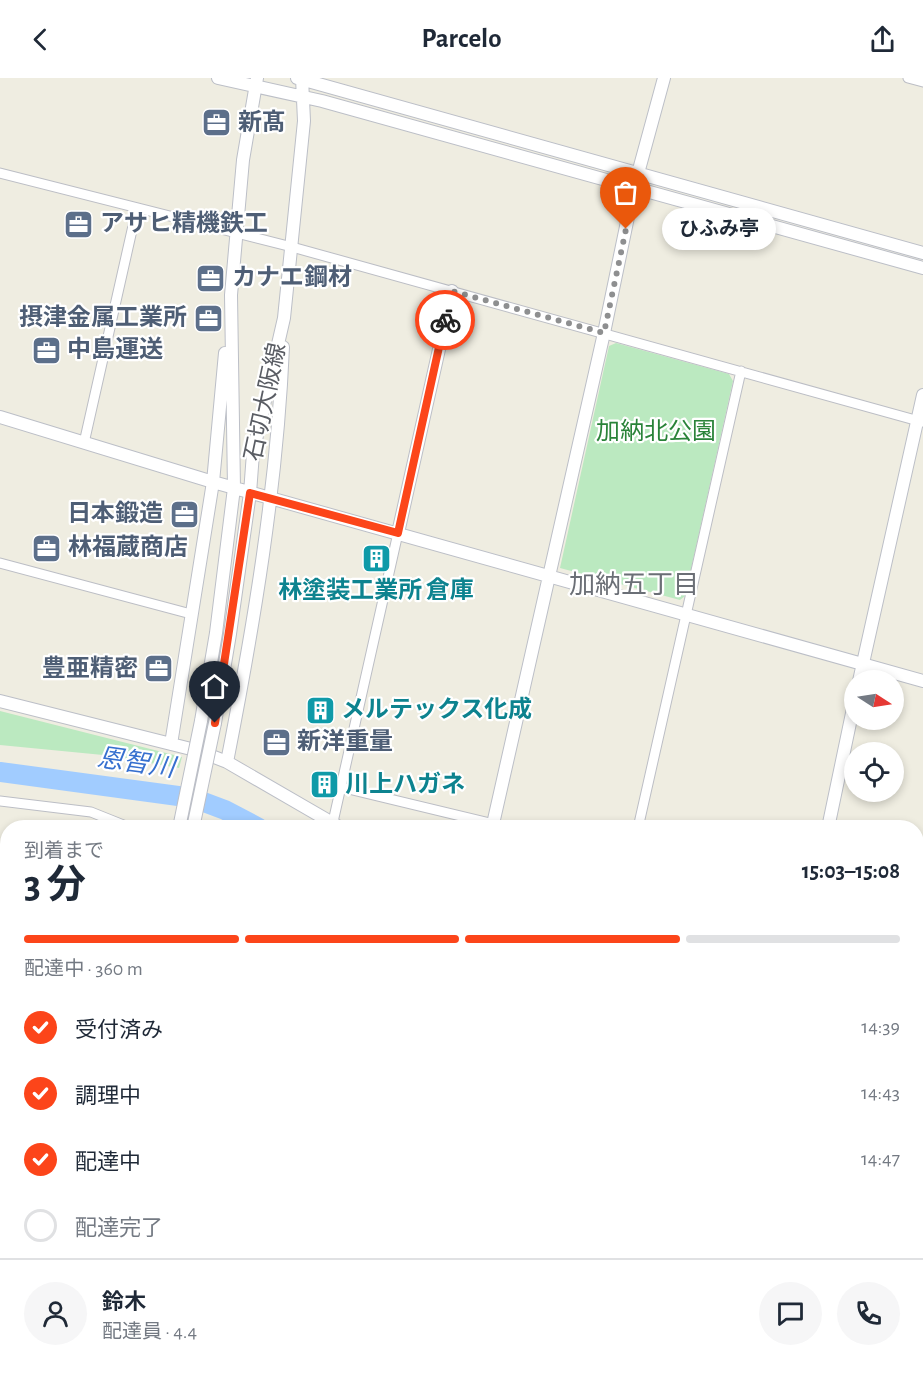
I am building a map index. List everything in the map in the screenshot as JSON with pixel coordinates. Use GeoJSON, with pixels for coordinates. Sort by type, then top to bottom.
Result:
{"type":"FeatureCollection","features":[{"type":"Feature","properties":{"kind":"street"},"geometry":{"type":"LineString","coordinates":[[218,78],[256,82],[303,97],[923,268]]}},
{"type":"Feature","properties":{"kind":"street"},"geometry":{"type":"LineString","coordinates":[[494,820],[604,333],[634,188],[664,78]]}},
{"type":"Feature","properties":{"kind":"street"},"geometry":{"type":"LineString","coordinates":[[908,78],[923,82]]}},
{"type":"Feature","properties":{"kind":"street"},"geometry":{"type":"LineString","coordinates":[[300,79],[923,253]]}},
{"type":"Feature","properties":{"kind":"street","name":"石切大阪線"},"geometry":{"type":"LineString","coordinates":[[195,820],[215,723],[250,493],[253,453],[284,318],[304,121],[300,79]]}},
{"type":"Feature","properties":{"kind":"street","name":"石切大阪線"},"geometry":{"type":"LineString","coordinates":[[181,820],[216,633],[234,488],[231,295],[243,160],[256,82]]}},
{"type":"Feature","properties":{"kind":"street"},"geometry":{"type":"LineString","coordinates":[[0,173],[292,247],[920,421]]}},
{"type":"Feature","properties":{"kind":"street"},"geometry":{"type":"LineString","coordinates":[[84,443],[137,208]]}},
{"type":"Feature","properties":{"kind":"street"},"geometry":{"type":"LineString","coordinates":[[337,820],[340,787],[452,291]]}},
{"type":"Feature","properties":{"kind":"street"},"geometry":{"type":"LineString","coordinates":[[171,744],[213,482],[231,295]]}},
{"type":"Feature","properties":{"kind":"street"},"geometry":{"type":"LineString","coordinates":[[227,762],[252,633],[271,498],[281,398],[284,318]]}},
{"type":"Feature","properties":{"kind":"street"},"geometry":{"type":"LineString","coordinates":[[640,820],[741,371]]}},
{"type":"Feature","properties":{"kind":"street"},"geometry":{"type":"LineString","coordinates":[[861,670],[920,421],[923,395]]}},
{"type":"Feature","properties":{"kind":"street"},"geometry":{"type":"LineString","coordinates":[[0,417],[250,493],[687,613],[923,681]]}},
{"type":"Feature","properties":{"kind":"street"},"geometry":{"type":"LineString","coordinates":[[0,563],[191,615]]}},
{"type":"Feature","properties":{"kind":"street"},"geometry":{"type":"LineString","coordinates":[[0,701],[171,744],[227,762],[328,820]]}},
{"type":"Feature","properties":{"kind":"street"},"geometry":{"type":"LineString","coordinates":[[830,820],[849,730]]}},
{"type":"Feature","properties":{"kind":"street"},"geometry":{"type":"LineString","coordinates":[[340,787],[476,820]]}},
{"type":"Feature","properties":{"kind":"street"},"geometry":{"type":"LineString","coordinates":[[0,801],[91,812],[111,820]]}},
{"type":"Feature","properties":{"kind":"green space","name":"加納北公園"},"geometry":{"type":"Polygon","coordinates":[[[616,343],[729,374],[733,381],[685,596],[680,600],[560,568],[609,346],[616,343]]]}},
{"type":"Feature","properties":{"kind":"green space"},"geometry":{"type":"Polygon","coordinates":[[[0,711],[182,757],[179,768],[103,755],[0,745],[0,711]]]}},
{"type":"Feature","properties":{"kind":"waterway","name":"恩智川"},"geometry":{"type":"LineString","coordinates":[[0,772],[193,798],[244,820]]}},
{"type":"Feature","properties":{"kind":"way so far"},"geometry":{"type":"LineString","coordinates":[[445,320],[452,291],[604,333],[626,229]]}},
{"type":"Feature","properties":{"kind":"place","name":"新髙"},"geometry":{"type":"Point","coordinates":[217,123]}},
{"type":"Feature","properties":{"kind":"place","name":"アサヒ精機鉄工"},"geometry":{"type":"Point","coordinates":[79,224]}},
{"type":"Feature","properties":{"kind":"place","name":"ひふみ亭"},"geometry":{"type":"Point","coordinates":[626,229]}},
{"type":"Feature","properties":{"kind":"place","name":"カナエ鋼材"},"geometry":{"type":"Point","coordinates":[211,278]}},
{"type":"Feature","properties":{"kind":"place","name":"摂津金属工業所"},"geometry":{"type":"Point","coordinates":[208,318]}},
{"type":"Feature","properties":{"kind":"place","name":"中島運送"},"geometry":{"type":"Point","coordinates":[46,350]}},
{"type":"Feature","properties":{"kind":"place","name":"日本鍛造"},"geometry":{"type":"Point","coordinates":[184,514]}},
{"type":"Feature","properties":{"kind":"place","name":"林福蔵商店"},"geometry":{"type":"Point","coordinates":[47,548]}},
{"type":"Feature","properties":{"kind":"place","name":"林塗装工業所 倉庫"},"geometry":{"type":"Point","coordinates":[376,558]}},
{"type":"Feature","properties":{"kind":"place","name":"豊亜精密"},"geometry":{"type":"Point","coordinates":[159,669]}},
{"type":"Feature","properties":{"kind":"place","name":"メルテックス化成"},"geometry":{"type":"Point","coordinates":[320,710]}},
{"type":"Feature","properties":{"kind":"place","name":"新洋重量"},"geometry":{"type":"Point","coordinates":[276,742]}},
{"type":"Feature","properties":{"kind":"place","name":"川上ハガネ"},"geometry":{"type":"Point","coordinates":[324,785]}},
{"type":"Feature","properties":{"kind":"district","name":"加納五丁目"},"geometry":{"type":"Point","coordinates":[634,585]}},
{"type":"Feature","properties":{"kind":"route"},"geometry":{"type":"LineString","coordinates":[[215,723],[250,493],[398,533],[445,320]]}}]}
